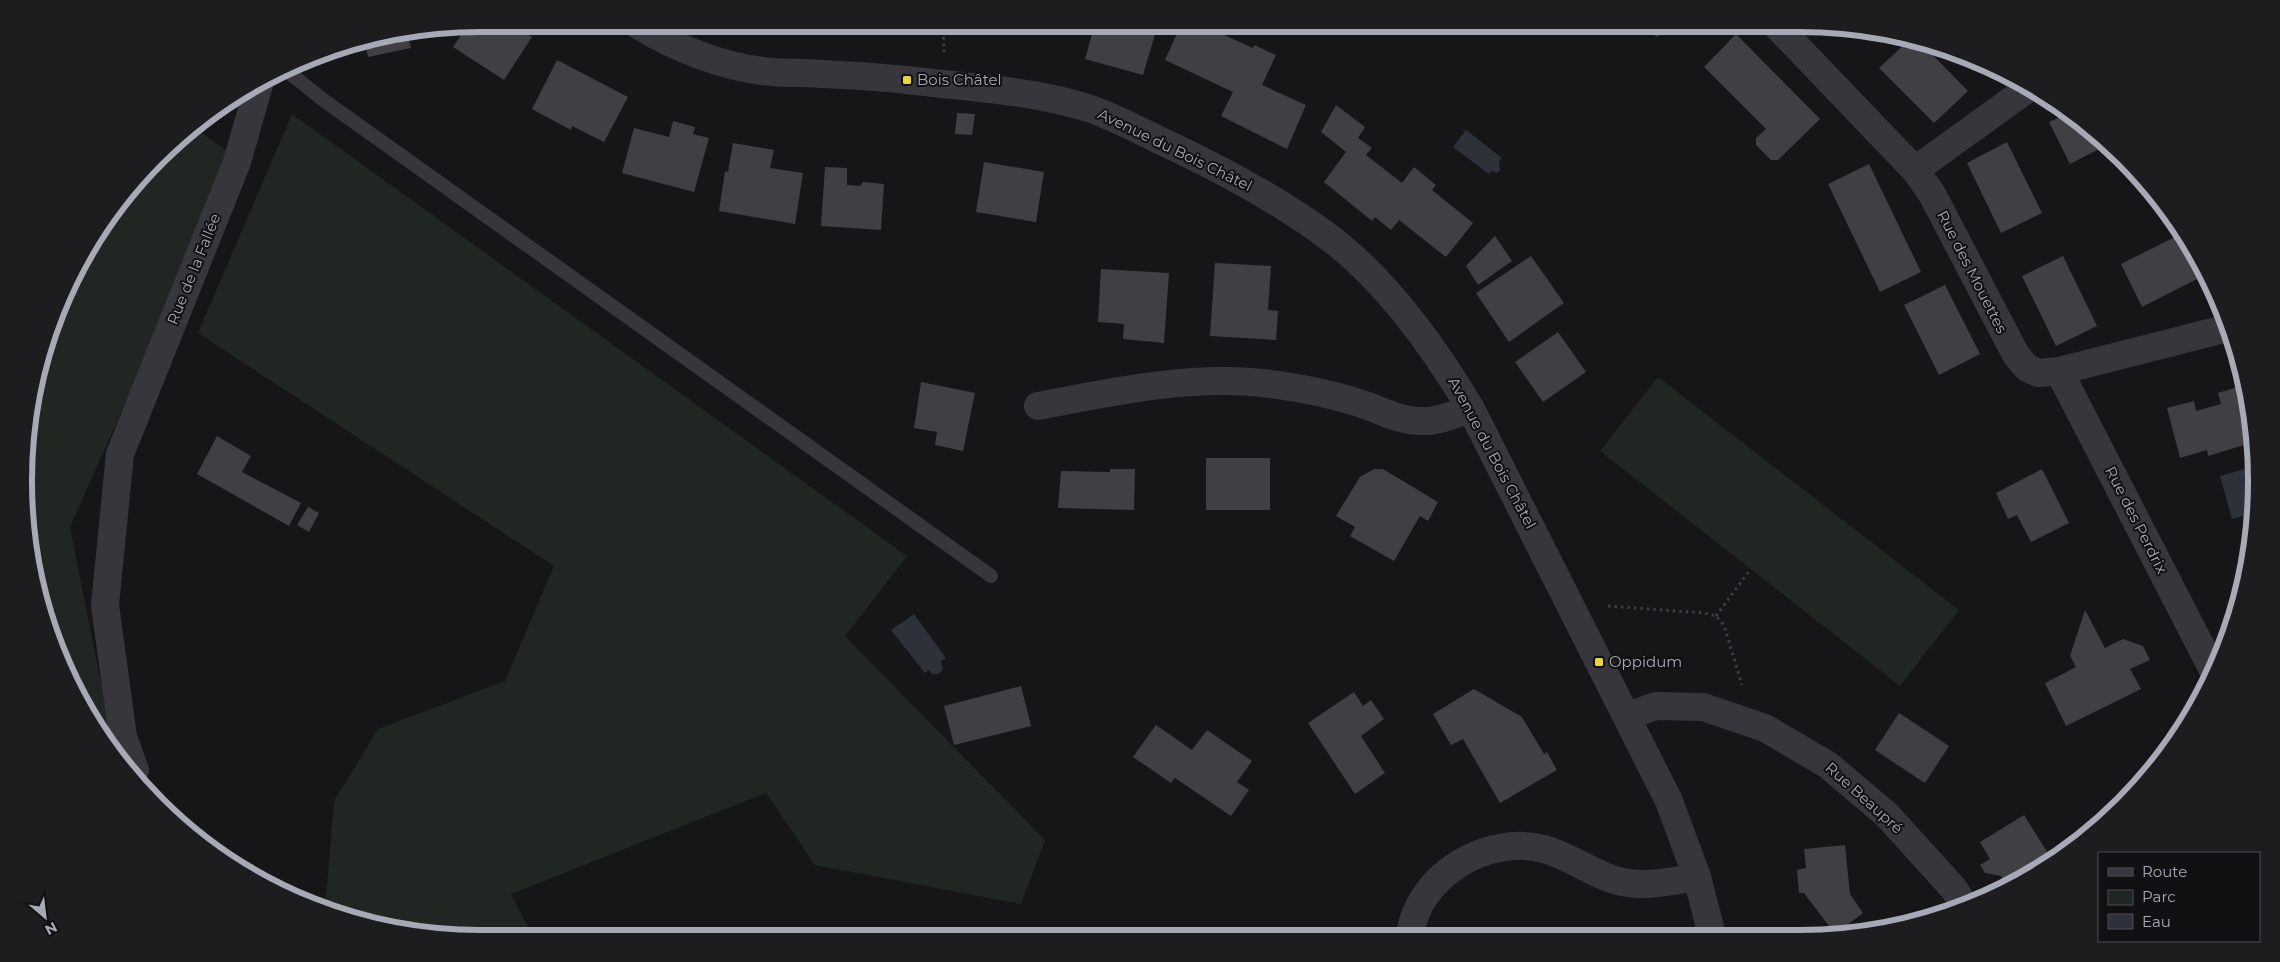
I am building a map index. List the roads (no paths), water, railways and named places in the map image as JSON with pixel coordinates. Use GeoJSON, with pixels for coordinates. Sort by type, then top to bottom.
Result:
{"type":"FeatureCollection","features":[{"type":"Feature","properties":{"kind":"street","name":"Avenue du Bois Châtel"},"geometry":{"type":"LineString","coordinates":[[651,32],[684,49],[710,58],[762,71],[870,76],[1027,95],[1088,108],[1222,170],[1260,192],[1332,239],[1394,300],[1450,374],[1471,409],[1669,801],[1697,877],[1711,930]]}},
{"type":"Feature","properties":{"kind":"street","name":"Rue des Mouettes"},"geometry":{"type":"LineString","coordinates":[[1783,32],[1916,170],[1932,194],[2016,355],[2027,368],[2038,373],[2060,371],[2221,330]]}},
{"type":"Feature","properties":{"kind":"street","name":"Rue de la Fallée"},"geometry":{"type":"LineString","coordinates":[[132,763],[123,737],[105,606],[120,454],[237,162],[257,93]]}},
{"type":"Feature","properties":{"kind":"street"},"geometry":{"type":"LineString","coordinates":[[1916,170],[2022,93]]}},
{"type":"Feature","properties":{"kind":"street","name":"Rue des Perdrix"},"geometry":{"type":"LineString","coordinates":[[2060,371],[2209,662]]}},
{"type":"Feature","properties":{"kind":"street"},"geometry":{"type":"LineString","coordinates":[[1038,406],[1141,387],[1217,381],[1263,383],[1320,392],[1359,403],[1404,420],[1420,422],[1436,420],[1471,409]]}},
{"type":"Feature","properties":{"kind":"street","name":"Rue Beaupré"},"geometry":{"type":"LineString","coordinates":[[1627,716],[1656,706],[1703,707],[1765,728],[1828,765],[1888,815],[1954,889],[1961,899]]}},
{"type":"Feature","properties":{"kind":"street"},"geometry":{"type":"LineString","coordinates":[[1412,930],[1417,911],[1429,890],[1445,874],[1474,854],[1500,846],[1528,846],[1544,849],[1568,856],[1617,881],[1636,884],[1662,883],[1697,877]]}},
{"type":"Feature","properties":{"kind":"lane"},"geometry":{"type":"LineString","coordinates":[[292,75],[338,111],[991,576]]}},
{"type":"Feature","properties":{"kind":"water"},"geometry":{"type":"Polygon","coordinates":[[[1466,130],[1502,158],[1499,162],[1500,170],[1497,173],[1491,171],[1489,174],[1453,147],[1466,130]]]}},
{"type":"Feature","properties":{"kind":"water"},"geometry":{"type":"Polygon","coordinates":[[[2244,469],[2248,482],[2247,515],[2232,519],[2220,476],[2244,469]]]}},
{"type":"Feature","properties":{"kind":"water"},"geometry":{"type":"Polygon","coordinates":[[[914,614],[946,658],[941,661],[943,670],[938,674],[932,674],[929,670],[925,673],[891,630],[914,614]]]}},
{"type":"Feature","properties":{"kind":"place","name":"Bois Châtel"},"geometry":{"type":"Point","coordinates":[907,80]}},
{"type":"Feature","properties":{"kind":"place","name":"Oppidum"},"geometry":{"type":"Point","coordinates":[1599,662]}}]}
